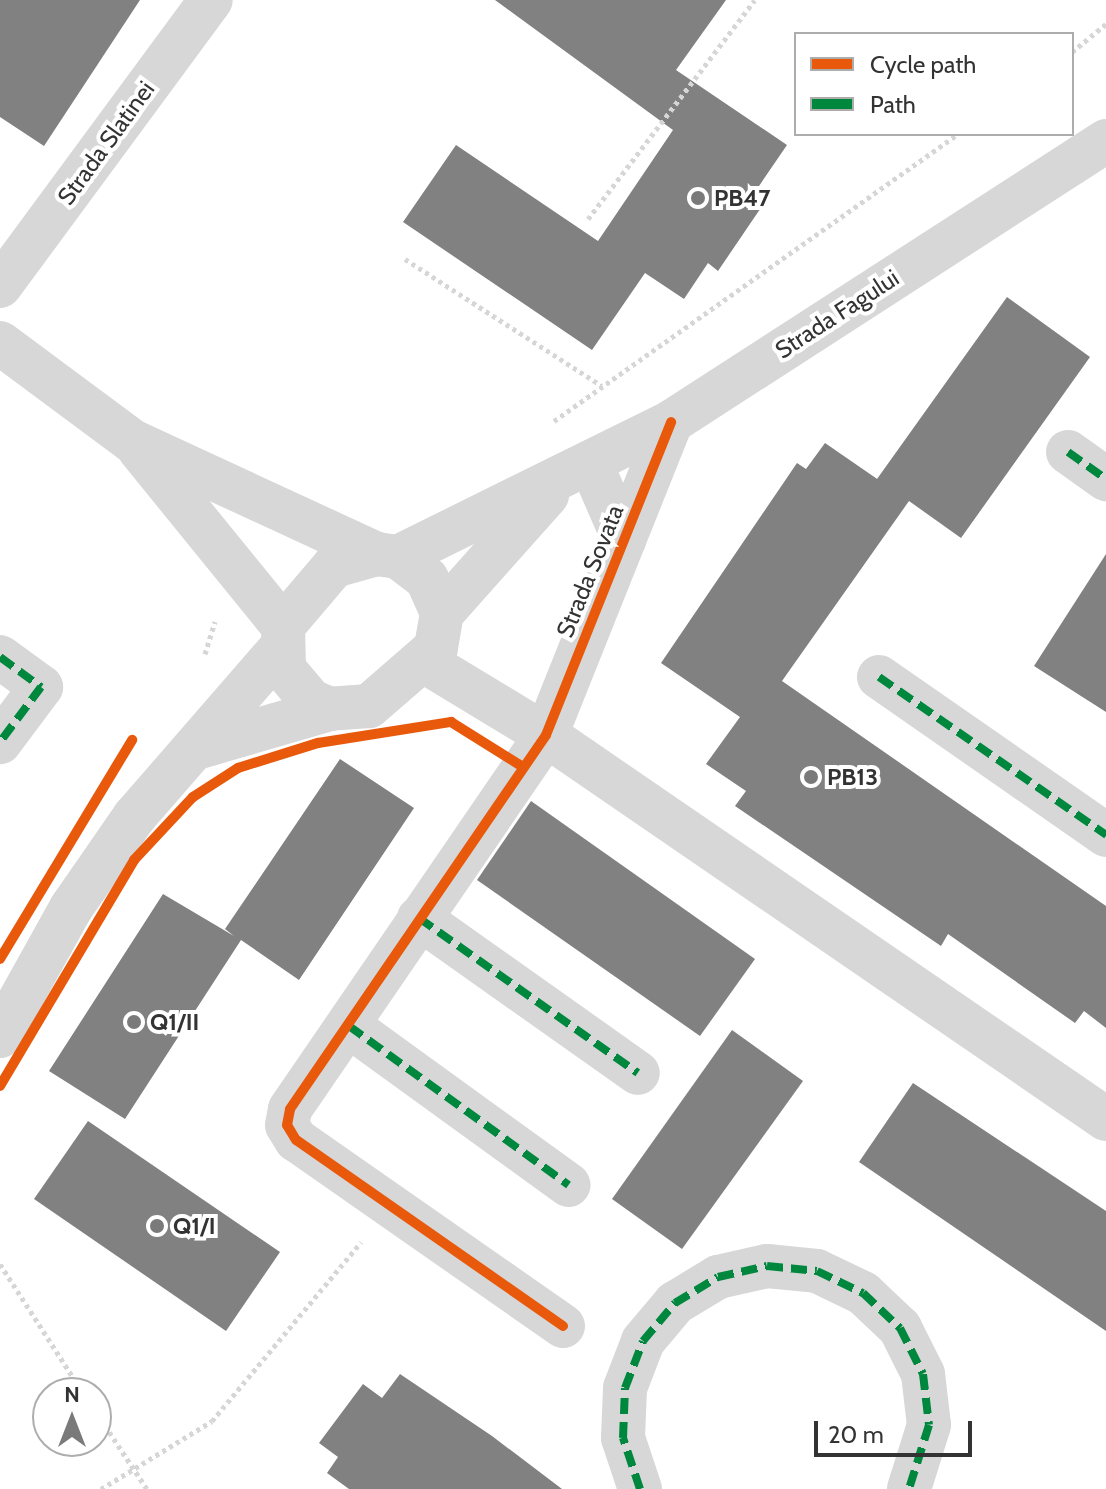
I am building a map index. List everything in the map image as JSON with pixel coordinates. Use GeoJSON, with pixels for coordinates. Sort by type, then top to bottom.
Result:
{"type":"FeatureCollection","features":[{"type":"Feature","properties":{"kind":"street","name":"Strada Slatinei"},"geometry":{"type":"LineString","coordinates":[[0,286],[211,0]]}},
{"type":"Feature","properties":{"kind":"street","name":"Strada Fagului"},"geometry":{"type":"LineString","coordinates":[[0,1036],[80,895],[134,817],[196,748],[334,566],[387,555],[577,471],[671,422],[1106,141]]}},
{"type":"Feature","properties":{"kind":"street"},"geometry":{"type":"LineString","coordinates":[[0,343],[132,441],[387,555],[427,579],[442,613]]}},
{"type":"Feature","properties":{"kind":"street","name":"Strada Sovata"},"geometry":{"type":"LineString","coordinates":[[391,1207],[296,1140],[287,1125],[419,918],[546,735],[671,422]]}},
{"type":"Feature","properties":{"kind":"street"},"geometry":{"type":"LineString","coordinates":[[132,441],[281,638],[295,687],[330,709]]}},
{"type":"Feature","properties":{"kind":"street"},"geometry":{"type":"LineString","coordinates":[[1068,452],[1106,479]]}},
{"type":"Feature","properties":{"kind":"street","name":"Strada Fagului"},"geometry":{"type":"LineString","coordinates":[[427,663],[442,613],[577,471]]}},
{"type":"Feature","properties":{"kind":"street","name":"Strada Sovata"},"geometry":{"type":"LineString","coordinates":[[577,471],[624,540]]}},
{"type":"Feature","properties":{"kind":"street"},"geometry":{"type":"LineString","coordinates":[[0,657],[41,687],[0,742]]}},
{"type":"Feature","properties":{"kind":"street"},"geometry":{"type":"LineString","coordinates":[[196,748],[330,709],[369,706],[427,663],[546,735],[1106,1119]]}},
{"type":"Feature","properties":{"kind":"street"},"geometry":{"type":"LineString","coordinates":[[879,677],[1106,835]]}},
{"type":"Feature","properties":{"kind":"street"},"geometry":{"type":"LineString","coordinates":[[419,918],[638,1073]]}},
{"type":"Feature","properties":{"kind":"street"},"geometry":{"type":"LineString","coordinates":[[349,1026],[569,1185]]}},
{"type":"Feature","properties":{"kind":"street"},"geometry":{"type":"LineString","coordinates":[[391,1207],[563,1326]]}},
{"type":"Feature","properties":{"kind":"street"},"geometry":{"type":"LineString","coordinates":[[640,1489],[623,1438],[625,1388],[643,1341],[675,1303],[718,1277],[767,1266],[817,1271],[863,1293],[900,1328],[923,1374],[929,1425],[909,1489]]}},
{"type":"Feature","properties":{"kind":"path"},"geometry":{"type":"LineString","coordinates":[[588,219],[755,0]]}},
{"type":"Feature","properties":{"kind":"path"},"geometry":{"type":"LineString","coordinates":[[1074,50],[1106,24]]}},
{"type":"Feature","properties":{"kind":"path"},"geometry":{"type":"LineString","coordinates":[[540,430],[955,136]]}},
{"type":"Feature","properties":{"kind":"path"},"geometry":{"type":"LineString","coordinates":[[405,259],[602,386]]}},
{"type":"Feature","properties":{"kind":"path"},"geometry":{"type":"LineString","coordinates":[[203,661],[218,605]]}},
{"type":"Feature","properties":{"kind":"path"},"geometry":{"type":"LineString","coordinates":[[101,1489],[212,1421],[391,1207]]}},
{"type":"Feature","properties":{"kind":"path"},"geometry":{"type":"LineString","coordinates":[[0,1264],[73,1377]]}},
{"type":"Feature","properties":{"kind":"path"},"geometry":{"type":"LineString","coordinates":[[112,1437],[147,1489]]}},
{"type":"Feature","properties":{"kind":"building"},"geometry":{"type":"Polygon","coordinates":[[[0,0],[140,0],[44,146],[0,117],[0,0]]]}},
{"type":"Feature","properties":{"kind":"building"},"geometry":{"type":"Polygon","coordinates":[[[495,0],[726,0],[676,70],[787,145],[759,186],[771,193],[718,271],[708,263],[684,299],[645,273],[592,350],[403,222],[456,145],[598,241],[673,130],[495,0]]]}},
{"type":"Feature","properties":{"kind":"building"},"geometry":{"type":"Polygon","coordinates":[[[1007,297],[1090,357],[961,538],[909,501],[782,681],[1106,906],[1106,1028],[1084,1011],[1075,1023],[948,934],[941,946],[735,806],[746,791],[706,764],[740,717],[661,663],[797,463],[806,469],[825,443],[877,479],[1007,297]]]}},
{"type":"Feature","properties":{"kind":"building"},"geometry":{"type":"Polygon","coordinates":[[[1106,554],[1106,712],[1034,666],[1106,554]]]}},
{"type":"Feature","properties":{"kind":"building"},"geometry":{"type":"Polygon","coordinates":[[[340,759],[414,808],[299,980],[241,940],[125,1119],[49,1071],[163,894],[234,936],[225,929],[340,759]]]}},
{"type":"Feature","properties":{"kind":"building"},"geometry":{"type":"Polygon","coordinates":[[[531,801],[755,959],[700,1036],[477,880],[531,801]]]}},
{"type":"Feature","properties":{"kind":"building"},"geometry":{"type":"Polygon","coordinates":[[[732,1030],[803,1081],[682,1249],[612,1199],[732,1030]]]}},
{"type":"Feature","properties":{"kind":"building"},"geometry":{"type":"Polygon","coordinates":[[[913,1083],[1106,1211],[1106,1331],[859,1162],[913,1083]]]}},
{"type":"Feature","properties":{"kind":"building","name":"Q1/I"},"geometry":{"type":"Polygon","coordinates":[[[88,1121],[280,1252],[226,1331],[34,1199],[88,1121]]]}},
{"type":"Feature","properties":{"kind":"building"},"geometry":{"type":"Polygon","coordinates":[[[400,1374],[492,1436],[562,1489],[349,1489],[327,1473],[338,1457],[319,1443],[363,1384],[382,1398],[400,1374]]]}},
{"type":"Feature","properties":{"kind":"marked path"},"geometry":{"type":"LineString","coordinates":[[1068,452],[1106,479]]}},
{"type":"Feature","properties":{"kind":"marked path"},"geometry":{"type":"LineString","coordinates":[[0,657],[41,687],[0,742]]}},
{"type":"Feature","properties":{"kind":"marked path"},"geometry":{"type":"LineString","coordinates":[[879,677],[1106,835]]}},
{"type":"Feature","properties":{"kind":"marked path"},"geometry":{"type":"LineString","coordinates":[[419,918],[638,1073]]}},
{"type":"Feature","properties":{"kind":"marked path"},"geometry":{"type":"LineString","coordinates":[[349,1026],[569,1185]]}},
{"type":"Feature","properties":{"kind":"marked path"},"geometry":{"type":"LineString","coordinates":[[640,1489],[623,1438],[625,1388],[643,1341],[675,1303],[718,1277],[767,1266],[817,1271],[863,1293],[900,1328],[923,1374],[929,1425],[909,1489]]}},
{"type":"Feature","properties":{"kind":"cycle path"},"geometry":{"type":"LineString","coordinates":[[563,1326],[296,1140],[287,1125],[290,1109],[546,735],[671,422]]}},
{"type":"Feature","properties":{"kind":"cycle path"},"geometry":{"type":"LineString","coordinates":[[0,1086],[134,860],[193,797],[238,768],[318,743],[451,722],[523,767]]}},
{"type":"Feature","properties":{"kind":"cycle path"},"geometry":{"type":"LineString","coordinates":[[0,959],[132,740]]}},
{"type":"Feature","properties":{"kind":"place","name":"PB47"},"geometry":{"type":"Point","coordinates":[698,198]}},
{"type":"Feature","properties":{"kind":"place","name":"PB13"},"geometry":{"type":"Point","coordinates":[811,777]}},
{"type":"Feature","properties":{"kind":"place","name":"Q1/II"},"geometry":{"type":"Point","coordinates":[134,1022]}},
{"type":"Feature","properties":{"kind":"place","name":"Q1/I"},"geometry":{"type":"Point","coordinates":[157,1226]}}]}
